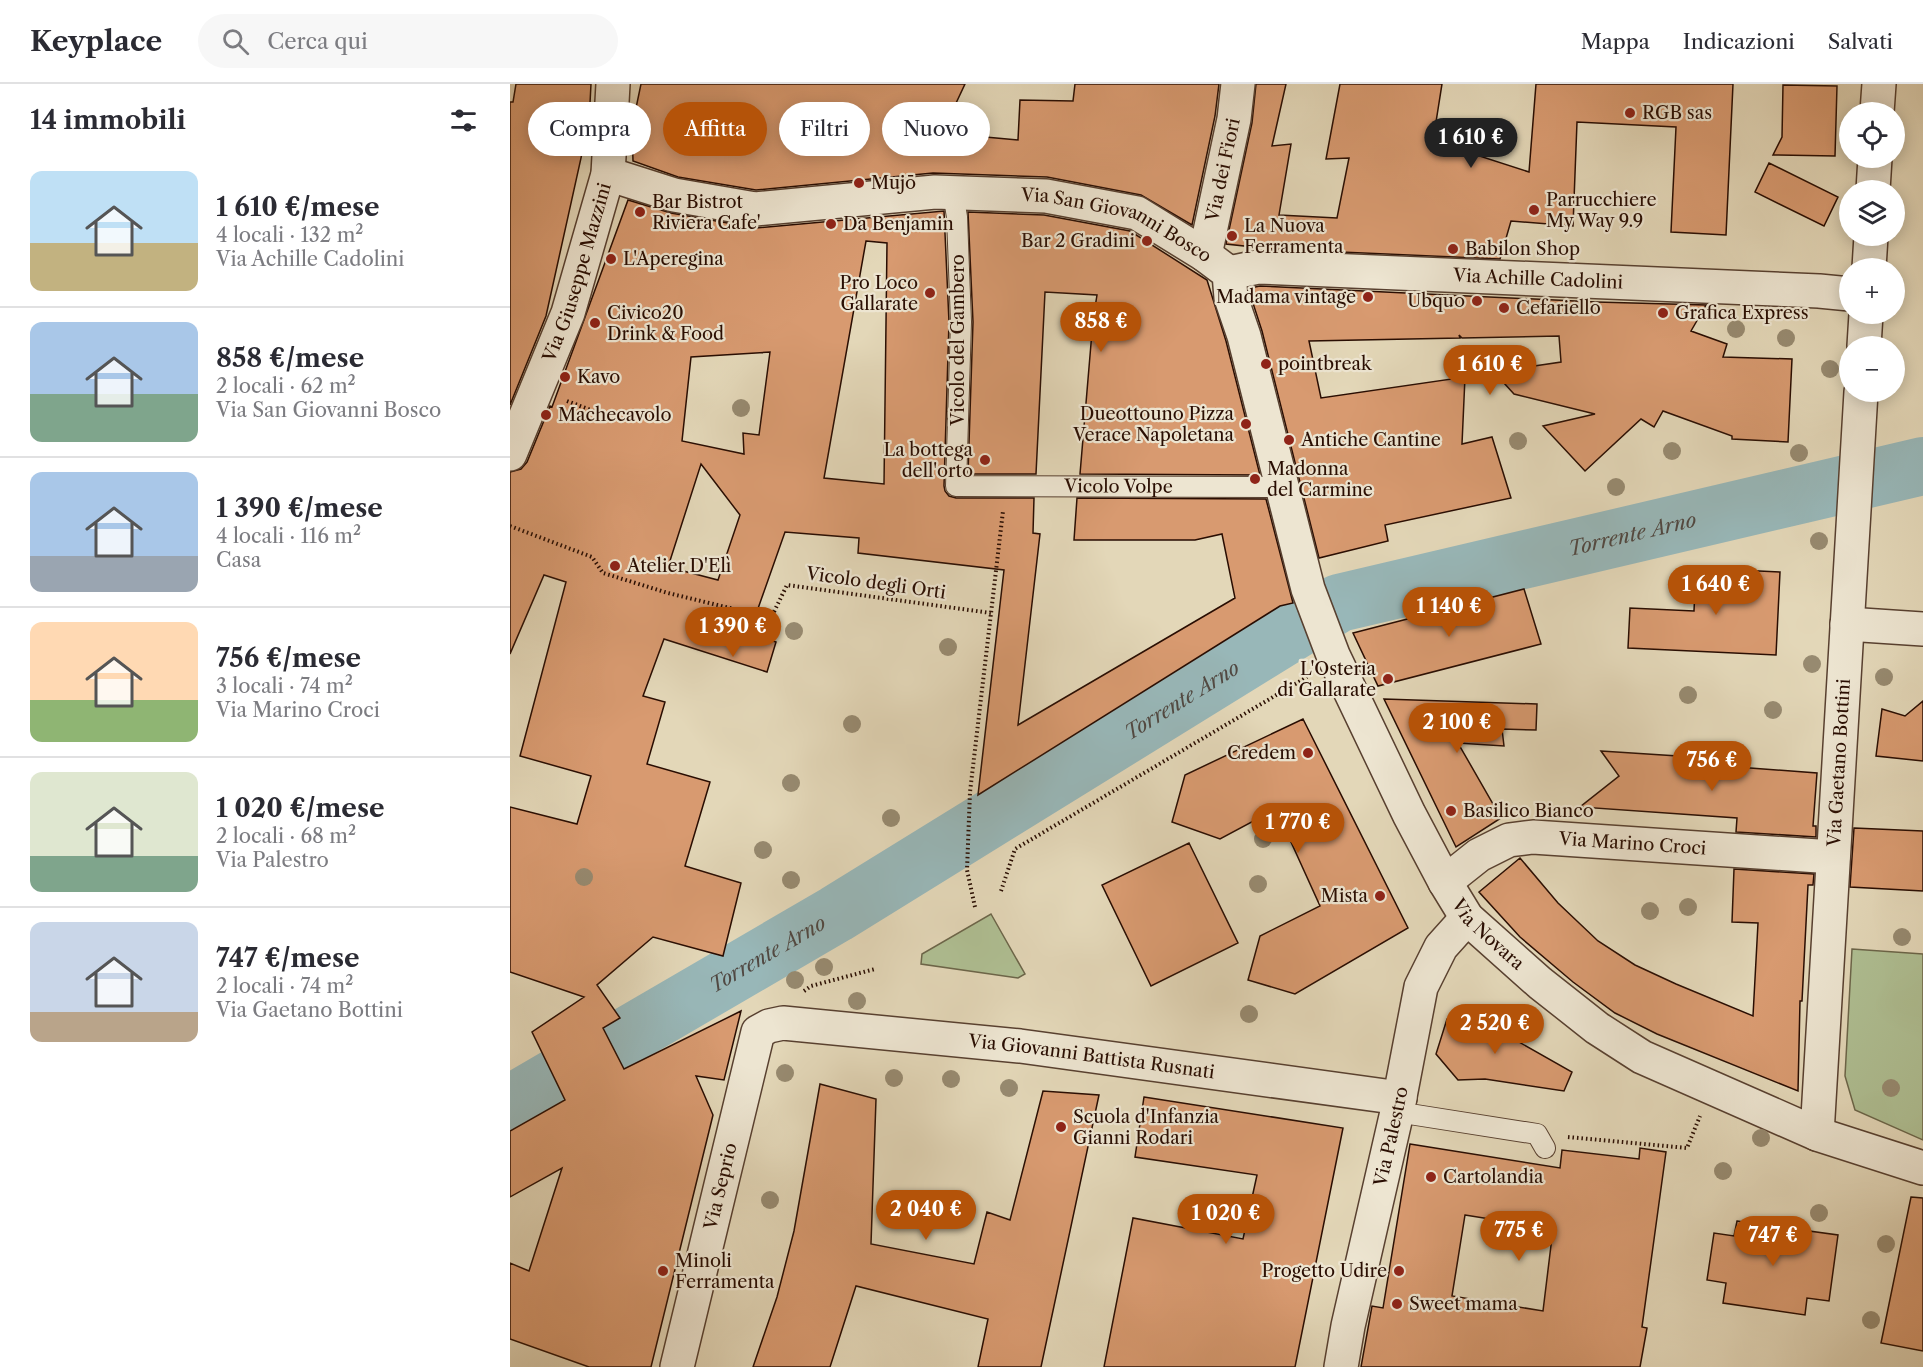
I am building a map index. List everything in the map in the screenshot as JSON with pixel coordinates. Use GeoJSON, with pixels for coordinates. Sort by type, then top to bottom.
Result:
{"type":"FeatureCollection","features":[{"type":"Feature","properties":{"kind":"street","name":"Via Giuseppe Mazzini"},"geometry":{"type":"LineString","coordinates":[[510,454],[568,313],[608,174],[613,84]]}},
{"type":"Feature","properties":{"kind":"street","name":"Via dei Fiori"},"geometry":{"type":"LineString","coordinates":[[1217,264],[1238,84]]}},
{"type":"Feature","properties":{"kind":"street"},"geometry":{"type":"LineString","coordinates":[[1878,102],[1879,84]]}},
{"type":"Feature","properties":{"kind":"street","name":"Via San Giovanni Bosco"},"geometry":{"type":"LineString","coordinates":[[608,174],[674,195],[755,209],[935,192],[1046,196],[1137,213],[1217,264],[1244,336],[1308,589],[1334,658]]}},
{"type":"Feature","properties":{"kind":"street","name":"Via Achille Cadolini"},"geometry":{"type":"LineString","coordinates":[[1217,264],[1839,293]]}},
{"type":"Feature","properties":{"kind":"street","name":"Via Gaetano Bottini"},"geometry":{"type":"LineString","coordinates":[[1817,1134],[1860,402]]}},
{"type":"Feature","properties":{"kind":"street"},"geometry":{"type":"LineString","coordinates":[[1847,624],[1923,629]]}},
{"type":"Feature","properties":{"kind":"street","name":"Via Novara"},"geometry":{"type":"LineString","coordinates":[[1334,658],[1444,882],[1467,918],[1540,983],[1597,1028],[1642,1057],[1817,1134],[1923,1168]]}},
{"type":"Feature","properties":{"kind":"street","name":"Via Marino Croci"},"geometry":{"type":"LineString","coordinates":[[1444,882],[1479,855],[1509,840],[1533,837],[1833,857]]}},
{"type":"Feature","properties":{"kind":"street","name":"Via Palestro"},"geometry":{"type":"LineString","coordinates":[[1341,1367],[1348,1326],[1399,1105],[1420,987],[1441,947],[1467,918]]}},
{"type":"Feature","properties":{"kind":"street","name":"Via Giovanni Battista Rusnati"},"geometry":{"type":"LineString","coordinates":[[783,1023],[1020,1046],[1399,1105]]}},
{"type":"Feature","properties":{"kind":"street","name":"Via Seprio"},"geometry":{"type":"LineString","coordinates":[[677,1367],[758,1032],[769,1026],[783,1023]]}},
{"type":"Feature","properties":{"kind":"lane","name":"Vicolo del Gambero"},"geometry":{"type":"LineString","coordinates":[[953,193],[957,217],[960,322],[956,486]]}},
{"type":"Feature","properties":{"kind":"lane","name":"Vicolo Volpe"},"geometry":{"type":"LineString","coordinates":[[956,486],[1282,487]]}},
{"type":"Feature","properties":{"kind":"lane"},"geometry":{"type":"LineString","coordinates":[[1399,1105],[1541,1141]]}},
{"type":"Feature","properties":{"kind":"path"},"geometry":{"type":"LineString","coordinates":[[537,390],[617,420]]}},
{"type":"Feature","properties":{"kind":"path"},"geometry":{"type":"LineString","coordinates":[[975,907],[968,870],[970,792],[1006,487]]}},
{"type":"Feature","properties":{"kind":"path","name":"Vicolo degli Orti"},"geometry":{"type":"LineString","coordinates":[[510,526],[592,557],[603,573],[668,593],[771,618],[787,585],[991,613]]}},
{"type":"Feature","properties":{"kind":"path"},"geometry":{"type":"LineString","coordinates":[[1002,891],[1015,849],[1334,658]]}},
{"type":"Feature","properties":{"kind":"path"},"geometry":{"type":"LineString","coordinates":[[783,1023],[789,1004],[812,986],[876,969]]}},
{"type":"Feature","properties":{"kind":"path"},"geometry":{"type":"LineString","coordinates":[[1541,1141],[1687,1148],[1712,1086]]}},
{"type":"Feature","properties":{"kind":"green space"},"geometry":{"type":"Polygon","coordinates":[[[991,914],[1025,974],[1018,978],[921,964],[922,954],[991,914]]]}},
{"type":"Feature","properties":{"kind":"green space"},"geometry":{"type":"Polygon","coordinates":[[[1852,949],[1923,954],[1923,1140],[1855,1110],[1845,1076],[1852,949]]]}},
{"type":"Feature","properties":{"kind":"building"},"geometry":{"type":"Polygon","coordinates":[[[516,84],[591,84],[590,102],[528,102],[528,156],[581,156],[546,316],[510,405],[510,102],[513,102],[516,84]]]}},
{"type":"Feature","properties":{"kind":"building"},"geometry":{"type":"Polygon","coordinates":[[[641,84],[965,84],[957,102],[882,102],[882,156],[990,156],[990,137],[1018,140],[1020,100],[1073,101],[1075,84],[1219,84],[1215,116],[1192,225],[1141,195],[1047,177],[933,173],[756,190],[678,177],[633,161],[633,156],[651,156],[651,102],[637,102],[641,84]]]}},
{"type":"Feature","properties":{"kind":"building"},"geometry":{"type":"Polygon","coordinates":[[[1256,84],[1286,84],[1272,146],[1291,144],[1279,215],[1337,218],[1349,158],[1326,159],[1340,84],[1442,84],[1433,141],[1529,172],[1536,84],[1733,84],[1726,235],[1671,232],[1676,127],[1577,122],[1573,226],[1511,221],[1500,259],[1272,249],[1226,244],[1252,123],[1256,84]]]}},
{"type":"Feature","properties":{"kind":"building"},"geometry":{"type":"Polygon","coordinates":[[[1783,85],[1837,86],[1835,156],[1773,155],[1782,137],[1783,85]]]}},
{"type":"Feature","properties":{"kind":"building"},"geometry":{"type":"Polygon","coordinates":[[[1769,163],[1838,197],[1824,226],[1755,192],[1769,163]]]}},
{"type":"Feature","properties":{"kind":"building"},"geometry":{"type":"Polygon","coordinates":[[[628,200],[671,213],[756,228],[944,211],[949,322],[945,491],[949,496],[956,498],[1034,498],[1033,533],[1040,534],[1018,725],[1235,598],[1222,534],[1195,540],[1074,540],[1077,498],[1266,499],[1293,603],[1280,606],[978,795],[1004,570],[858,553],[859,538],[785,532],[749,634],[776,642],[767,672],[664,639],[643,696],[665,702],[647,764],[710,782],[685,866],[741,883],[723,956],[653,937],[597,985],[620,1018],[603,1028],[624,1069],[741,1011],[724,1080],[696,1076],[713,1115],[651,1367],[589,1367],[510,1339],[510,1263],[529,1271],[562,1168],[510,1197],[510,1131],[565,1100],[532,1032],[584,997],[510,972],[510,807],[577,824],[591,776],[520,756],[566,582],[544,575],[510,654],[510,472],[521,469],[527,462],[550,406],[552,407],[628,200]],[[866,241],[824,478],[884,484],[887,243],[866,241]],[[770,352],[691,357],[682,441],[744,454],[743,433],[759,435],[770,352]],[[701,464],[668,567],[718,580],[740,515],[701,464]]]}},
{"type":"Feature","properties":{"kind":"building"},"geometry":{"type":"Polygon","coordinates":[[[968,212],[1044,215],[1130,231],[1207,280],[1226,341],[1260,475],[1080,474],[1097,295],[1045,292],[1036,474],[968,474],[973,322],[968,212]]]}},
{"type":"Feature","properties":{"kind":"building"},"geometry":{"type":"Polygon","coordinates":[[[1260,286],[1706,305],[1691,331],[1727,344],[1723,357],[1792,359],[1788,442],[1732,439],[1732,436],[1663,411],[1654,427],[1641,419],[1585,471],[1543,426],[1595,414],[1514,394],[1494,372],[1561,362],[1559,336],[1462,338],[1459,335],[1460,338],[1309,341],[1321,398],[1465,377],[1462,444],[1492,437],[1511,498],[1385,525],[1388,541],[1319,558],[1262,331],[1250,294],[1250,288],[1260,286]]]}},
{"type":"Feature","properties":{"kind":"building"},"geometry":{"type":"Polygon","coordinates":[[[1696,568],[1780,572],[1776,655],[1628,648],[1630,608],[1694,611],[1696,568]]]}},
{"type":"Feature","properties":{"kind":"building"},"geometry":{"type":"Polygon","coordinates":[[[1524,589],[1541,644],[1378,686],[1353,633],[1524,589]]]}},
{"type":"Feature","properties":{"kind":"building"},"geometry":{"type":"Polygon","coordinates":[[[1384,699],[1537,704],[1536,730],[1502,729],[1504,746],[1458,743],[1501,818],[1456,847],[1384,699]]]}},
{"type":"Feature","properties":{"kind":"building"},"geometry":{"type":"Polygon","coordinates":[[[1923,701],[1923,761],[1876,756],[1882,709],[1905,716],[1923,701]]]}},
{"type":"Feature","properties":{"kind":"building"},"geometry":{"type":"Polygon","coordinates":[[[1303,719],[1408,928],[1295,994],[1248,980],[1260,936],[1320,906],[1276,809],[1220,839],[1172,822],[1185,775],[1303,719]]]}},
{"type":"Feature","properties":{"kind":"building"},"geometry":{"type":"Polygon","coordinates":[[[1601,751],[1724,759],[1724,766],[1817,773],[1813,826],[1816,826],[1816,837],[1736,832],[1737,818],[1580,807],[1619,776],[1601,751]]]}},
{"type":"Feature","properties":{"kind":"building"},"geometry":{"type":"Polygon","coordinates":[[[1854,828],[1923,831],[1923,891],[1850,887],[1854,828]]]}},
{"type":"Feature","properties":{"kind":"building"},"geometry":{"type":"Polygon","coordinates":[[[1189,843],[1238,943],[1151,986],[1102,885],[1189,843]]]}},
{"type":"Feature","properties":{"kind":"building"},"geometry":{"type":"Polygon","coordinates":[[[1520,858],[1558,903],[1598,941],[1635,965],[1753,1016],[1758,923],[1732,922],[1734,869],[1814,874],[1813,885],[1808,885],[1802,1001],[1800,1001],[1798,1091],[1657,1034],[1615,1013],[1573,982],[1520,937],[1479,892],[1520,858]]]}},
{"type":"Feature","properties":{"kind":"building"},"geometry":{"type":"Polygon","coordinates":[[[1482,1007],[1503,1033],[1572,1072],[1564,1091],[1485,1079],[1458,1080],[1436,1054],[1447,1019],[1482,1007]]]}},
{"type":"Feature","properties":{"kind":"building"},"geometry":{"type":"Polygon","coordinates":[[[820,1084],[876,1099],[871,1244],[974,1264],[987,1212],[1010,1220],[1043,1091],[1099,1095],[1041,1367],[978,1367],[988,1319],[856,1286],[830,1367],[753,1367],[777,1297],[794,1231],[820,1084]]]}},
{"type":"Feature","properties":{"kind":"building"},"geometry":{"type":"Polygon","coordinates":[[[1144,1097],[1343,1128],[1295,1367],[1104,1367],[1133,1218],[1243,1239],[1257,1175],[1135,1157],[1144,1097]]]}},
{"type":"Feature","properties":{"kind":"building"},"geometry":{"type":"Polygon","coordinates":[[[1410,1144],[1560,1168],[1562,1150],[1639,1159],[1640,1148],[1666,1152],[1642,1327],[1647,1328],[1640,1367],[1361,1367],[1372,1306],[1383,1308],[1410,1144]],[[1465,1215],[1452,1296],[1543,1311],[1553,1229],[1465,1215]]]}},
{"type":"Feature","properties":{"kind":"building"},"geometry":{"type":"Polygon","coordinates":[[[1911,1197],[1923,1198],[1923,1351],[1881,1343],[1911,1197]]]}},
{"type":"Feature","properties":{"kind":"building"},"geometry":{"type":"Polygon","coordinates":[[[1737,1221],[1838,1235],[1829,1301],[1807,1298],[1805,1315],[1723,1303],[1726,1283],[1707,1280],[1714,1233],[1734,1236],[1737,1221]]]}},
{"type":"Feature","properties":{"kind":"waterway","name":"Torrente Arno"},"geometry":{"type":"LineString","coordinates":[[510,1104],[836,914],[1339,603],[1923,466]]}},
{"type":"Feature","properties":{"kind":"place","name":"RGB sas"},"geometry":{"type":"Point","coordinates":[1630,113]}},
{"type":"Feature","properties":{"kind":"place","name":"Mujō"},"geometry":{"type":"Point","coordinates":[859,183]}},
{"type":"Feature","properties":{"kind":"place","name":"Parrucchiere My Way 9.9"},"geometry":{"type":"Point","coordinates":[1534,210]}},
{"type":"Feature","properties":{"kind":"place","name":"Bar Bistrot Riviera Cafe'"},"geometry":{"type":"Point","coordinates":[640,212]}},
{"type":"Feature","properties":{"kind":"place","name":"Da Benjamin"},"geometry":{"type":"Point","coordinates":[831,224]}},
{"type":"Feature","properties":{"kind":"place","name":"La Nuova Ferramenta"},"geometry":{"type":"Point","coordinates":[1232,236]}},
{"type":"Feature","properties":{"kind":"place","name":"Bar 2 Gradini"},"geometry":{"type":"Point","coordinates":[1147,241]}},
{"type":"Feature","properties":{"kind":"place","name":"Babilon Shop"},"geometry":{"type":"Point","coordinates":[1453,249]}},
{"type":"Feature","properties":{"kind":"place","name":"L'Aperegina"},"geometry":{"type":"Point","coordinates":[611,259]}},
{"type":"Feature","properties":{"kind":"place","name":"Pro Loco Gallarate"},"geometry":{"type":"Point","coordinates":[930,293]}},
{"type":"Feature","properties":{"kind":"place","name":"Madama vintage"},"geometry":{"type":"Point","coordinates":[1368,297]}},
{"type":"Feature","properties":{"kind":"place","name":"Ubquo"},"geometry":{"type":"Point","coordinates":[1477,301]}},
{"type":"Feature","properties":{"kind":"place","name":"Cefariello"},"geometry":{"type":"Point","coordinates":[1504,308]}},
{"type":"Feature","properties":{"kind":"place","name":"Grafica Express"},"geometry":{"type":"Point","coordinates":[1663,313]}},
{"type":"Feature","properties":{"kind":"place","name":"Civico20 Drink & Food"},"geometry":{"type":"Point","coordinates":[595,323]}},
{"type":"Feature","properties":{"kind":"place","name":"pointbreak"},"geometry":{"type":"Point","coordinates":[1266,364]}},
{"type":"Feature","properties":{"kind":"place","name":"Kavo"},"geometry":{"type":"Point","coordinates":[565,377]}},
{"type":"Feature","properties":{"kind":"place","name":"Machecavolo"},"geometry":{"type":"Point","coordinates":[546,415]}},
{"type":"Feature","properties":{"kind":"place","name":"Dueottouno Pizza Verace Napoletana"},"geometry":{"type":"Point","coordinates":[1246,424]}},
{"type":"Feature","properties":{"kind":"place","name":"Antiche Cantine"},"geometry":{"type":"Point","coordinates":[1289,440]}},
{"type":"Feature","properties":{"kind":"place","name":"La bottega dell'orto"},"geometry":{"type":"Point","coordinates":[985,460]}},
{"type":"Feature","properties":{"kind":"place","name":"Madonna del Carmine"},"geometry":{"type":"Point","coordinates":[1255,479]}},
{"type":"Feature","properties":{"kind":"place","name":"Atelier D'Elì"},"geometry":{"type":"Point","coordinates":[615,566]}},
{"type":"Feature","properties":{"kind":"place","name":"L'Osteria di Gallarate"},"geometry":{"type":"Point","coordinates":[1388,679]}},
{"type":"Feature","properties":{"kind":"place","name":"Credem"},"geometry":{"type":"Point","coordinates":[1308,753]}},
{"type":"Feature","properties":{"kind":"place","name":"Basilico Bianco"},"geometry":{"type":"Point","coordinates":[1451,811]}},
{"type":"Feature","properties":{"kind":"place","name":"Mista"},"geometry":{"type":"Point","coordinates":[1380,896]}},
{"type":"Feature","properties":{"kind":"place","name":"Scuola d'Infanzia Gianni Rodari"},"geometry":{"type":"Point","coordinates":[1061,1127]}},
{"type":"Feature","properties":{"kind":"place","name":"Cartolandia"},"geometry":{"type":"Point","coordinates":[1431,1177]}},
{"type":"Feature","properties":{"kind":"place","name":"Minoli Ferramenta"},"geometry":{"type":"Point","coordinates":[663,1271]}},
{"type":"Feature","properties":{"kind":"place","name":"Progetto Udire"},"geometry":{"type":"Point","coordinates":[1399,1271]}},
{"type":"Feature","properties":{"kind":"place","name":"Sweet mama"},"geometry":{"type":"Point","coordinates":[1397,1304]}}]}
